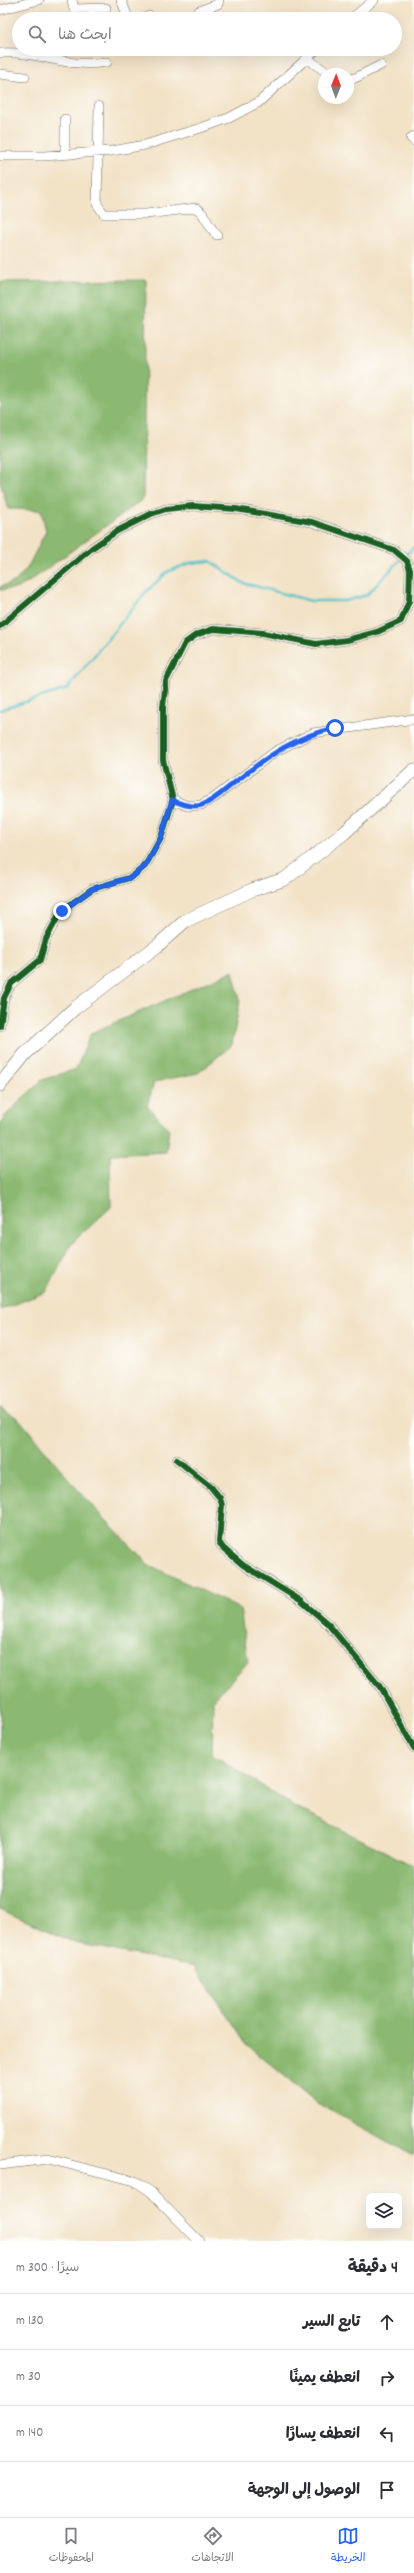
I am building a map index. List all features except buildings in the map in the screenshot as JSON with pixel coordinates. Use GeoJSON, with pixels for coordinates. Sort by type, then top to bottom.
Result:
{"type":"FeatureCollection","features":[{"type":"Feature","properties":{"kind":"main road"},"geometry":{"type":"LineString","coordinates":[[0,1085],[25,1054],[75,1008],[157,946],[185,921],[252,890],[285,879],[359,820],[414,770]]}},
{"type":"Feature","properties":{"kind":"street"},"geometry":{"type":"LineString","coordinates":[[0,10],[38,0]]}},
{"type":"Feature","properties":{"kind":"street"},"geometry":{"type":"LineString","coordinates":[[72,0],[74,8],[106,8]]}},
{"type":"Feature","properties":{"kind":"street"},"geometry":{"type":"LineString","coordinates":[[121,0],[127,12]]}},
{"type":"Feature","properties":{"kind":"street"},"geometry":{"type":"LineString","coordinates":[[199,12],[218,4],[219,0]]}},
{"type":"Feature","properties":{"kind":"street"},"geometry":{"type":"LineString","coordinates":[[359,12],[374,0]]}},
{"type":"Feature","properties":{"kind":"street"},"geometry":{"type":"LineString","coordinates":[[0,53],[12,54]]}},
{"type":"Feature","properties":{"kind":"street"},"geometry":{"type":"LineString","coordinates":[[33,56],[69,63],[90,65],[108,62]]}},
{"type":"Feature","properties":{"kind":"street"},"geometry":{"type":"LineString","coordinates":[[0,156],[29,157],[98,153],[145,145],[230,118],[259,102],[311,56]]}},
{"type":"Feature","properties":{"kind":"street"},"geometry":{"type":"LineString","coordinates":[[308,59],[321,68]]}},
{"type":"Feature","properties":{"kind":"street"},"geometry":{"type":"LineString","coordinates":[[354,78],[381,65]]}},
{"type":"Feature","properties":{"kind":"street"},"geometry":{"type":"LineString","coordinates":[[0,74],[25,77]]}},
{"type":"Feature","properties":{"kind":"street"},"geometry":{"type":"LineString","coordinates":[[99,106],[97,204],[104,214],[146,214],[196,208],[200,210],[208,227],[217,235]]}},
{"type":"Feature","properties":{"kind":"street"},"geometry":{"type":"LineString","coordinates":[[65,120],[65,154]]}},
{"type":"Feature","properties":{"kind":"street"},"geometry":{"type":"LineString","coordinates":[[414,136],[411,138],[414,141]]}},
{"type":"Feature","properties":{"kind":"street"},"geometry":{"type":"LineString","coordinates":[[0,626],[98,544],[124,527],[166,509],[212,506],[293,518],[319,524],[394,550],[407,561],[410,578],[409,601],[401,621],[377,632],[347,640],[316,644],[263,633],[213,630],[196,635],[184,643],[166,681],[163,707],[163,760],[172,800],[161,838],[145,866],[132,877],[92,889],[62,911],[46,939],[40,960],[11,984],[2,998],[0,1026]]}},
{"type":"Feature","properties":{"kind":"street"},"geometry":{"type":"LineString","coordinates":[[172,800],[188,806],[201,805],[214,798],[276,751],[313,733],[414,719]]}},
{"type":"Feature","properties":{"kind":"street"},"geometry":{"type":"LineString","coordinates":[[177,1460],[212,1488],[220,1498],[222,1505],[219,1542],[229,1556],[300,1600],[328,1624],[380,1687],[414,1748]]}},
{"type":"Feature","properties":{"kind":"street"},"geometry":{"type":"LineString","coordinates":[[0,2166],[48,2159],[135,2181],[152,2192],[199,2241]]}},
{"type":"Feature","properties":{"kind":"green space"},"geometry":{"type":"Polygon","coordinates":[[[146,280],[143,499],[30,581],[18,588],[0,590],[0,587],[16,581],[28,567],[46,531],[41,510],[8,509],[0,482],[0,282],[146,280]]]}},
{"type":"Feature","properties":{"kind":"green space"},"geometry":{"type":"Polygon","coordinates":[[[233,971],[240,1000],[232,1045],[198,1073],[154,1082],[147,1106],[169,1129],[166,1152],[110,1155],[111,1207],[72,1243],[46,1292],[0,1310],[0,1125],[5,1116],[42,1080],[76,1069],[91,1033],[233,971]]]}},
{"type":"Feature","properties":{"kind":"green space"},"geometry":{"type":"Polygon","coordinates":[[[0,1407],[19,1419],[84,1497],[149,1565],[240,1609],[248,1662],[213,1700],[212,1754],[292,1805],[414,1866],[414,2156],[317,2103],[246,2044],[194,1966],[75,1943],[0,1909],[0,1407]]]}},
{"type":"Feature","properties":{"kind":"waterway"},"geometry":{"type":"LineString","coordinates":[[404,556],[414,547]]}},
{"type":"Feature","properties":{"kind":"waterway"},"geometry":{"type":"LineString","coordinates":[[0,710],[67,689],[146,592],[167,572],[190,563],[210,561],[243,583],[311,601],[345,601],[367,595],[401,559]]}},
{"type":"Feature","properties":{"kind":"cycle path"},"geometry":{"type":"LineString","coordinates":[[0,626],[92,548],[117,531],[151,514],[166,509],[193,506],[236,509],[312,522],[394,550],[407,561],[410,570],[409,601],[401,621],[377,632],[347,640],[316,644],[263,633],[213,629],[196,635],[185,643],[166,681],[163,707],[163,760],[173,800],[161,838],[145,866],[132,877],[92,889],[61,911],[46,939],[40,960],[11,984],[4,998],[0,1026]]}},
{"type":"Feature","properties":{"kind":"cycle path"},"geometry":{"type":"LineString","coordinates":[[177,1460],[211,1487],[220,1498],[222,1505],[219,1542],[223,1548],[243,1565],[300,1600],[328,1624],[380,1687],[414,1748]]}},
{"type":"Feature","properties":{"kind":"route"},"geometry":{"type":"LineString","coordinates":[[62,911],[76,899],[92,889],[110,882],[132,877],[145,866],[161,838],[172,800],[188,806],[201,805],[214,798],[276,751],[313,733],[335,728]]}}]}
